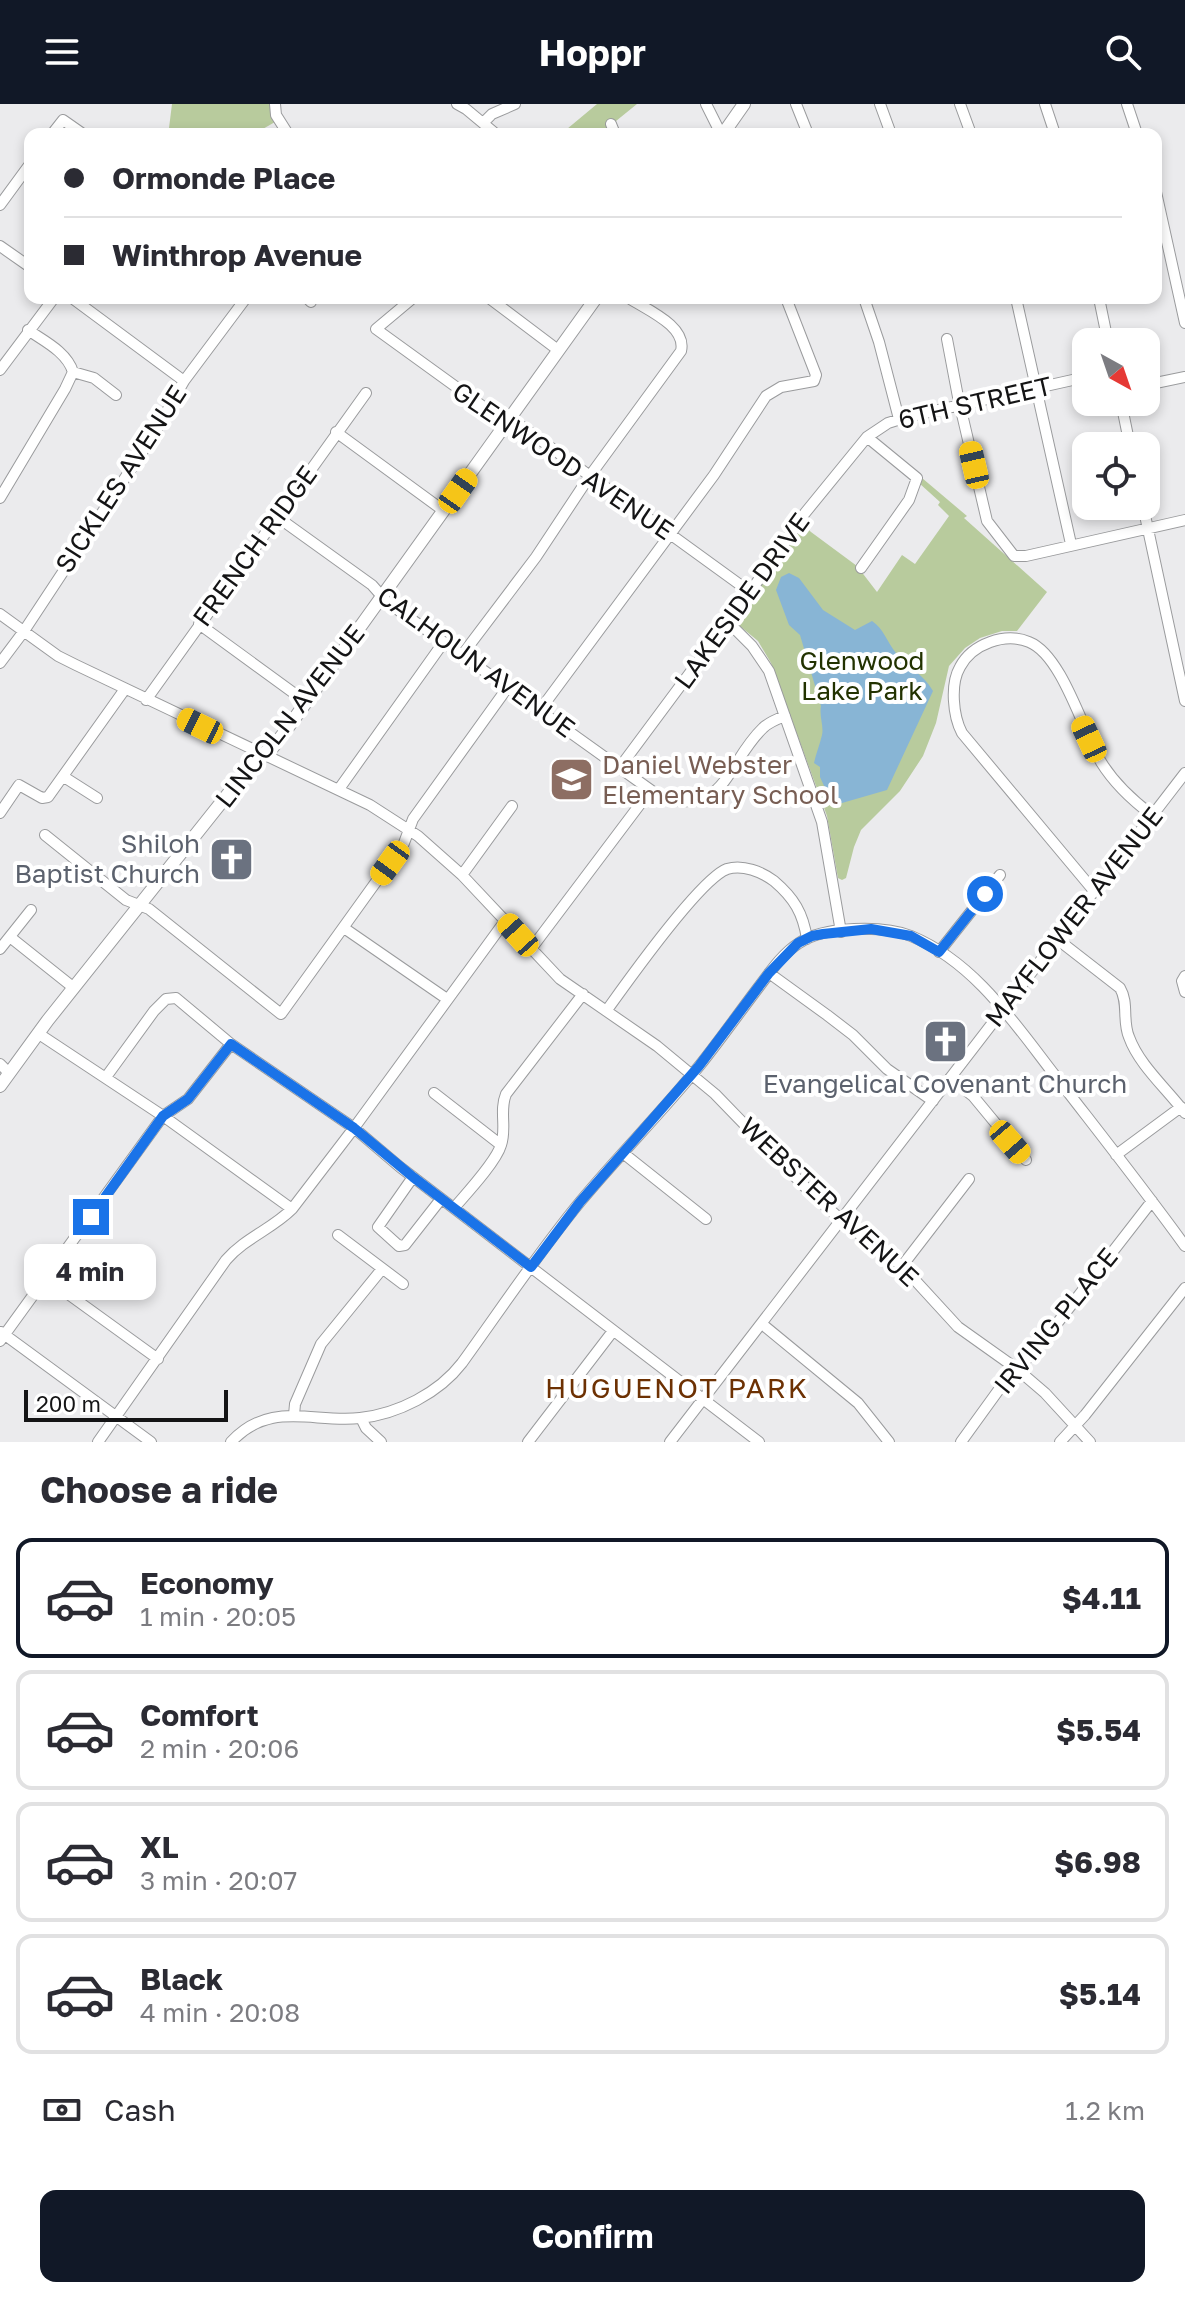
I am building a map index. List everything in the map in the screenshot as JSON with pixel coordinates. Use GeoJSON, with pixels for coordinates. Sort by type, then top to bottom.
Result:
{"type":"FeatureCollection","features":[{"type":"Feature","properties":{"kind":"main road"},"geometry":{"type":"LineString","coordinates":[[726,128],[744,104]]}},
{"type":"Feature","properties":{"kind":"main road","name":"LINCOLN AVENUE"},"geometry":{"type":"LineString","coordinates":[[0,1086],[4,1069],[39,1034],[261,755],[273,747],[590,304]]}},
{"type":"Feature","properties":{"kind":"street"},"geometry":{"type":"LineString","coordinates":[[275,104],[276,115],[284,128]]}},
{"type":"Feature","properties":{"kind":"street"},"geometry":{"type":"LineString","coordinates":[[457,104],[489,114],[515,104]]}},
{"type":"Feature","properties":{"kind":"street"},"geometry":{"type":"LineString","coordinates":[[706,104],[719,128]]}},
{"type":"Feature","properties":{"kind":"street"},"geometry":{"type":"LineString","coordinates":[[796,104],[806,128]]}},
{"type":"Feature","properties":{"kind":"street"},"geometry":{"type":"LineString","coordinates":[[880,104],[889,128]]}},
{"type":"Feature","properties":{"kind":"street"},"geometry":{"type":"LineString","coordinates":[[960,104],[969,128]]}},
{"type":"Feature","properties":{"kind":"street"},"geometry":{"type":"LineString","coordinates":[[1045,104],[1053,128]]}},
{"type":"Feature","properties":{"kind":"street"},"geometry":{"type":"LineString","coordinates":[[1127,104],[1135,128]]}},
{"type":"Feature","properties":{"kind":"street"},"geometry":{"type":"LineString","coordinates":[[57,128],[63,120],[74,128]]}},
{"type":"Feature","properties":{"kind":"street"},"geometry":{"type":"LineString","coordinates":[[0,205],[24,172]]}},
{"type":"Feature","properties":{"kind":"street"},"geometry":{"type":"LineString","coordinates":[[1162,219],[1185,323]]}},
{"type":"Feature","properties":{"kind":"street"},"geometry":{"type":"LineString","coordinates":[[0,246],[24,263]]}},
{"type":"Feature","properties":{"kind":"street"},"geometry":{"type":"LineString","coordinates":[[0,370],[49,304]]}},
{"type":"Feature","properties":{"kind":"street"},"geometry":{"type":"LineString","coordinates":[[80,304],[184,381]]}},
{"type":"Feature","properties":{"kind":"street","name":"SICKLES AVENUE"},"geometry":{"type":"LineString","coordinates":[[0,663],[154,434],[184,381],[242,304]]}},
{"type":"Feature","properties":{"kind":"street","name":"GLENWOOD AVENUE"},"geometry":{"type":"LineString","coordinates":[[406,304],[376,329],[499,418],[517,423],[750,592]]}},
{"type":"Feature","properties":{"kind":"street"},"geometry":{"type":"LineString","coordinates":[[497,304],[558,350]]}},
{"type":"Feature","properties":{"kind":"street"},"geometry":{"type":"LineString","coordinates":[[462,655],[536,557],[683,346],[673,327],[638,304]]}},
{"type":"Feature","properties":{"kind":"street"},"geometry":{"type":"LineString","coordinates":[[540,710],[714,475],[766,396],[781,387],[814,381],[816,375],[788,304]]}},
{"type":"Feature","properties":{"kind":"street"},"geometry":{"type":"LineString","coordinates":[[866,304],[899,419]]}},
{"type":"Feature","properties":{"kind":"street"},"geometry":{"type":"LineString","coordinates":[[1017,304],[1071,544]]}},
{"type":"Feature","properties":{"kind":"street"},"geometry":{"type":"LineString","coordinates":[[1100,304],[1105,328]]}},
{"type":"Feature","properties":{"kind":"street"},"geometry":{"type":"LineString","coordinates":[[0,498],[73,372],[58,351],[28,330]]}},
{"type":"Feature","properties":{"kind":"street"},"geometry":{"type":"LineString","coordinates":[[947,339],[987,521],[1014,556],[1185,520]]}},
{"type":"Feature","properties":{"kind":"street"},"geometry":{"type":"LineString","coordinates":[[73,372],[94,378],[116,395]]}},
{"type":"Feature","properties":{"kind":"street"},"geometry":{"type":"LineString","coordinates":[[1160,382],[1185,377]]}},
{"type":"Feature","properties":{"kind":"street","name":"6TH STREET"},"geometry":{"type":"LineString","coordinates":[[867,437],[899,419],[1072,380]]}},
{"type":"Feature","properties":{"kind":"street","name":"FRENCH RIDGE"},"geometry":{"type":"LineString","coordinates":[[146,700],[366,393]]}},
{"type":"Feature","properties":{"kind":"street"},"geometry":{"type":"LineString","coordinates":[[336,432],[444,511]]}},
{"type":"Feature","properties":{"kind":"street"},"geometry":{"type":"LineString","coordinates":[[861,568],[909,500],[917,478],[867,437]]}},
{"type":"Feature","properties":{"kind":"street","name":"LAKESIDE DRIVE"},"geometry":{"type":"LineString","coordinates":[[620,767],[805,513],[867,437]]}},
{"type":"Feature","properties":{"kind":"street","name":"CALHOUN AVENUE"},"geometry":{"type":"LineString","coordinates":[[276,516],[372,585],[382,598],[443,643],[650,791],[677,802],[702,799],[715,792],[764,727],[785,716]]}},
{"type":"Feature","properties":{"kind":"street"},"geometry":{"type":"LineString","coordinates":[[1146,520],[1185,701]]}},
{"type":"Feature","properties":{"kind":"street","name":"WEBSTER AVENUE"},"geometry":{"type":"LineString","coordinates":[[0,614],[58,656],[261,755],[339,789],[410,830],[462,875],[560,979],[607,1010],[715,1094],[810,1192],[902,1266],[958,1327],[1045,1393],[1090,1442]]}},
{"type":"Feature","properties":{"kind":"street"},"geometry":{"type":"LineString","coordinates":[[728,622],[763,661],[785,716],[822,822],[841,932]]}},
{"type":"Feature","properties":{"kind":"street"},"geometry":{"type":"LineString","coordinates":[[199,624],[306,702]]}},
{"type":"Feature","properties":{"kind":"street"},"geometry":{"type":"LineString","coordinates":[[1094,891],[959,727],[955,689],[957,672],[964,661],[978,648],[999,639],[1029,642],[1041,649],[1052,661],[1089,739],[1112,777],[1152,815]]}},
{"type":"Feature","properties":{"kind":"street"},"geometry":{"type":"LineString","coordinates":[[339,789],[443,643]]}},
{"type":"Feature","properties":{"kind":"street"},"geometry":{"type":"LineString","coordinates":[[45,835],[126,900],[149,909],[281,1014],[404,843],[413,819],[508,687]]}},
{"type":"Feature","properties":{"kind":"street"},"geometry":{"type":"LineString","coordinates":[[0,813],[19,785],[42,798],[48,797],[125,689]]}},
{"type":"Feature","properties":{"kind":"street","name":"MAYFLOWER AVENUE"},"geometry":{"type":"LineString","coordinates":[[670,1442],[1185,773]]}},
{"type":"Feature","properties":{"kind":"street"},"geometry":{"type":"LineString","coordinates":[[64,777],[97,798]]}},
{"type":"Feature","properties":{"kind":"street"},"geometry":{"type":"LineString","coordinates":[[531,949],[650,791]]}},
{"type":"Feature","properties":{"kind":"street"},"geometry":{"type":"LineString","coordinates":[[462,875],[512,806]]}},
{"type":"Feature","properties":{"kind":"street"},"geometry":{"type":"LineString","coordinates":[[607,1010],[693,899],[715,876],[727,869],[756,871],[780,887],[798,907],[807,939]]}},
{"type":"Feature","properties":{"kind":"street"},"geometry":{"type":"LineString","coordinates":[[939,952],[1000,875]]}},
{"type":"Feature","properties":{"kind":"street"},"geometry":{"type":"LineString","coordinates":[[0,949],[31,910]]}},
{"type":"Feature","properties":{"kind":"street"},"geometry":{"type":"LineString","coordinates":[[98,1442],[235,1250],[292,1209],[505,921]]}},
{"type":"Feature","properties":{"kind":"street"},"geometry":{"type":"LineString","coordinates":[[344,928],[447,999]]}},
{"type":"Feature","properties":{"kind":"street"},"geometry":{"type":"LineString","coordinates":[[231,1442],[242,1430],[268,1418],[294,1415],[361,1418],[381,1414],[424,1397],[448,1380],[580,1202],[692,1074],[769,973],[787,953],[807,939],[823,934],[871,929],[911,936],[969,973],[1003,1010],[1185,1246]]}},
{"type":"Feature","properties":{"kind":"street"},"geometry":{"type":"LineString","coordinates":[[10,937],[74,988]]}},
{"type":"Feature","properties":{"kind":"street"},"geometry":{"type":"LineString","coordinates":[[1057,939],[1120,988],[1125,1000],[1129,1039],[1183,1110],[1116,1155]]}},
{"type":"Feature","properties":{"kind":"street"},"geometry":{"type":"LineString","coordinates":[[769,973],[845,1029],[887,1069],[933,1101]]}},
{"type":"Feature","properties":{"kind":"street"},"geometry":{"type":"LineString","coordinates":[[1185,976],[1182,981],[1185,992]]}},
{"type":"Feature","properties":{"kind":"street"},"geometry":{"type":"LineString","coordinates":[[454,1208],[501,1145],[501,1110],[506,1094],[583,994]]}},
{"type":"Feature","properties":{"kind":"street"},"geometry":{"type":"LineString","coordinates":[[106,1077],[154,1011],[171,997],[183,1002],[231,1044],[354,1128],[441,1199],[759,1442]]}},
{"type":"Feature","properties":{"kind":"street"},"geometry":{"type":"LineString","coordinates":[[39,1034],[163,1116],[292,1209]]}},
{"type":"Feature","properties":{"kind":"street"},"geometry":{"type":"LineString","coordinates":[[151,1442],[1,1336],[163,1116],[188,1099],[231,1044]]}},
{"type":"Feature","properties":{"kind":"street"},"geometry":{"type":"LineString","coordinates":[[950,1078],[973,1096],[1026,1160]]}},
{"type":"Feature","properties":{"kind":"street"},"geometry":{"type":"LineString","coordinates":[[434,1093],[501,1145]]}},
{"type":"Feature","properties":{"kind":"street"},"geometry":{"type":"LineString","coordinates":[[623,1153],[706,1219]]}},
{"type":"Feature","properties":{"kind":"street"},"geometry":{"type":"LineString","coordinates":[[413,1177],[378,1227],[396,1244],[405,1245],[441,1199]]}},
{"type":"Feature","properties":{"kind":"street"},"geometry":{"type":"LineString","coordinates":[[902,1266],[969,1179]]}},
{"type":"Feature","properties":{"kind":"street","name":"IRVING PLACE"},"geometry":{"type":"LineString","coordinates":[[961,1442],[1008,1377],[1055,1326],[1152,1201]]}},
{"type":"Feature","properties":{"kind":"street"},"geometry":{"type":"LineString","coordinates":[[338,1235],[403,1284]]}},
{"type":"Feature","properties":{"kind":"street"},"geometry":{"type":"LineString","coordinates":[[294,1415],[295,1404],[321,1344],[382,1269]]}},
{"type":"Feature","properties":{"kind":"street"},"geometry":{"type":"LineString","coordinates":[[46,1278],[158,1359]]}},
{"type":"Feature","properties":{"kind":"street"},"geometry":{"type":"LineString","coordinates":[[1060,1442],[1077,1426],[1185,1288]]}},
{"type":"Feature","properties":{"kind":"street"},"geometry":{"type":"LineString","coordinates":[[762,1324],[848,1393],[889,1442]]}},
{"type":"Feature","properties":{"kind":"street"},"geometry":{"type":"LineString","coordinates":[[528,1442],[613,1331]]}},
{"type":"Feature","properties":{"kind":"street"},"geometry":{"type":"LineString","coordinates":[[361,1418],[366,1428],[381,1442]]}},
{"type":"Feature","properties":{"kind":"green space"},"geometry":{"type":"Polygon","coordinates":[[[172,104],[272,104],[275,122],[264,128],[169,128],[172,104]]]}},
{"type":"Feature","properties":{"kind":"green space"},"geometry":{"type":"Polygon","coordinates":[[[597,104],[637,104],[607,128],[568,128],[597,104]]]}},
{"type":"Feature","properties":{"kind":"green space","name":"Glenwood Lake Park"},"geometry":{"type":"Polygon","coordinates":[[[922,478],[1047,592],[1017,631],[1002,631],[980,638],[965,648],[949,666],[936,723],[923,756],[900,791],[861,830],[846,878],[842,880],[838,878],[827,816],[771,663],[758,641],[735,622],[734,617],[806,522],[811,532],[857,566],[877,592],[902,555],[915,564],[949,516],[938,505],[940,502],[919,483],[922,478]]]}},
{"type":"Feature","properties":{"kind":"water"},"geometry":{"type":"Polygon","coordinates":[[[789,573],[799,578],[823,610],[855,630],[872,621],[876,624],[896,653],[933,691],[887,790],[842,803],[834,802],[820,777],[820,767],[814,763],[822,732],[821,706],[800,635],[789,625],[776,590],[781,577],[789,573]]]}},
{"type":"Feature","properties":{"kind":"place","name":"Daniel Webster Elementary School"},"geometry":{"type":"Point","coordinates":[571,780]}},
{"type":"Feature","properties":{"kind":"place","name":"Shiloh Baptist Church"},"geometry":{"type":"Point","coordinates":[231,859]}},
{"type":"Feature","properties":{"kind":"place","name":"Evangelical Covenant Church"},"geometry":{"type":"Point","coordinates":[945,1041]}},
{"type":"Feature","properties":{"kind":"district","name":"HUGUENOT PARK"},"geometry":{"type":"Point","coordinates":[677,1388]}},
{"type":"Feature","properties":{"kind":"route"},"geometry":{"type":"LineString","coordinates":[[91,1217],[163,1116],[188,1099],[231,1044],[354,1128],[531,1267],[580,1202],[699,1066],[769,973],[798,943],[812,936],[871,929],[911,936],[939,952],[985,894]]}}]}
